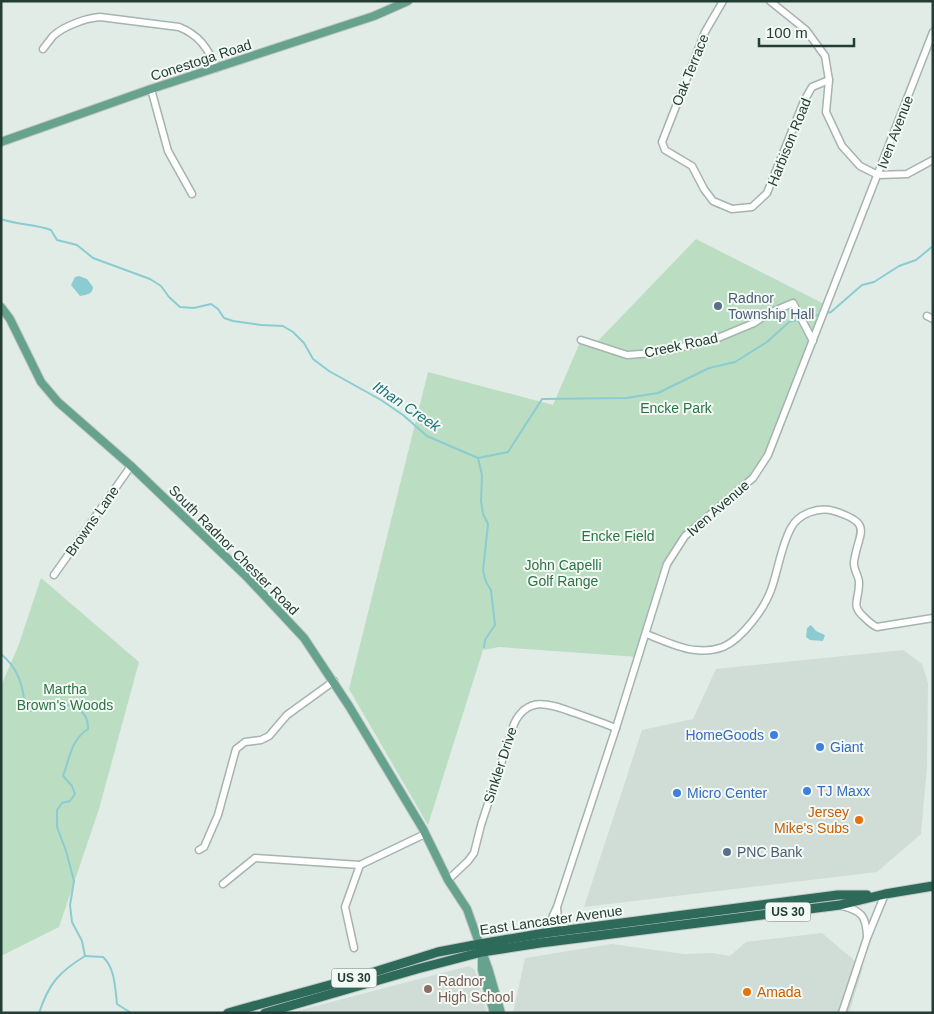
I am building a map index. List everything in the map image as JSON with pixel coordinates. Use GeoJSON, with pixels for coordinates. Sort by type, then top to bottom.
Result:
{"type":"FeatureCollection","features":[{"type":"Feature","properties":{"kind":"highway","name":"East Lancaster Avenue"},"geometry":{"type":"LineString","coordinates":[[228,1013],[355,978],[438,952],[532,944],[840,905],[885,894],[933,886]]}},
{"type":"Feature","properties":{"kind":"highway","name":"East Lancaster Avenue"},"geometry":{"type":"LineString","coordinates":[[265,1013],[418,969],[481,948],[545,933],[838,895],[885,894]]}},
{"type":"Feature","properties":{"kind":"main road","name":"Conestoga Road"},"geometry":{"type":"LineString","coordinates":[[1,142],[151,89],[340,28],[408,1]]}},
{"type":"Feature","properties":{"kind":"main road","name":"South Radnor Chester Road"},"geometry":{"type":"LineString","coordinates":[[1,307],[10,320],[40,382],[58,402],[131,466],[253,584],[304,638],[334,681],[425,834],[448,880],[467,909],[481,948]]}},
{"type":"Feature","properties":{"kind":"main road"},"geometry":{"type":"LineString","coordinates":[[481,948],[482,970],[494,1013]]}},
{"type":"Feature","properties":{"kind":"main road"},"geometry":{"type":"LineString","coordinates":[[481,948],[501,1013]]}},
{"type":"Feature","properties":{"kind":"street","name":"Oak Terrace"},"geometry":{"type":"LineString","coordinates":[[662,142],[705,32],[724,1]]}},
{"type":"Feature","properties":{"kind":"street"},"geometry":{"type":"LineString","coordinates":[[770,1],[806,30],[825,56],[829,80],[826,112],[842,146],[860,166],[878,176],[907,174],[933,160]]}},
{"type":"Feature","properties":{"kind":"street"},"geometry":{"type":"LineString","coordinates":[[43,49],[62,30],[91,18],[100,17],[179,27],[190,31],[210,53],[216,68]]}},
{"type":"Feature","properties":{"kind":"street","name":"Iven Avenue"},"geometry":{"type":"LineString","coordinates":[[545,933],[557,907],[616,728],[667,564],[684,536],[753,478],[768,455],[933,32]]}},
{"type":"Feature","properties":{"kind":"street","name":"Harbison Road"},"geometry":{"type":"LineString","coordinates":[[662,142],[665,150],[692,166],[704,189],[713,201],[732,209],[752,207],[768,193],[804,101],[812,87],[829,80]]}},
{"type":"Feature","properties":{"kind":"street"},"geometry":{"type":"LineString","coordinates":[[151,89],[168,151],[192,194]]}},
{"type":"Feature","properties":{"kind":"street","name":"Creek Road"},"geometry":{"type":"LineString","coordinates":[[581,340],[627,355],[654,353],[712,340],[754,323],[767,314],[793,303],[813,341]]}},
{"type":"Feature","properties":{"kind":"street","name":"Browns Lane"},"geometry":{"type":"LineString","coordinates":[[54,575],[131,466]]}},
{"type":"Feature","properties":{"kind":"street"},"geometry":{"type":"LineString","coordinates":[[646,634],[695,650],[718,648],[730,643],[750,623],[767,600],[792,527],[805,515],[823,510],[831,510],[850,517],[860,528],[861,538],[854,565],[860,583],[856,606],[859,613],[872,624],[878,626],[933,618]]}},
{"type":"Feature","properties":{"kind":"street"},"geometry":{"type":"LineString","coordinates":[[199,850],[204,847],[218,815],[236,749],[245,742],[261,740],[269,736],[287,715],[334,681]]}},
{"type":"Feature","properties":{"kind":"street","name":"Sinkler Drive"},"geometry":{"type":"LineString","coordinates":[[448,880],[474,853],[514,724],[523,710],[532,705],[546,704],[616,728]]}},
{"type":"Feature","properties":{"kind":"street"},"geometry":{"type":"LineString","coordinates":[[223,884],[256,858],[360,865],[425,834]]}},
{"type":"Feature","properties":{"kind":"street"},"geometry":{"type":"LineString","coordinates":[[354,948],[345,907],[360,865]]}},
{"type":"Feature","properties":{"kind":"street"},"geometry":{"type":"LineString","coordinates":[[842,1013],[885,894]]}},
{"type":"Feature","properties":{"kind":"street"},"geometry":{"type":"LineString","coordinates":[[840,905],[852,908],[863,916],[867,925],[868,938]]}},
{"type":"Feature","properties":{"kind":"street"},"geometry":{"type":"LineString","coordinates":[[557,907],[558,919],[568,930]]}},
{"type":"Feature","properties":{"kind":"shaded area"},"geometry":{"type":"Polygon","coordinates":[[[903,650],[922,664],[928,683],[927,767],[921,834],[877,872],[584,907],[642,730],[693,719],[716,669],[903,650]]]}},
{"type":"Feature","properties":{"kind":"shaded area"},"geometry":{"type":"Polygon","coordinates":[[[822,933],[863,968],[849,1013],[513,1013],[525,958],[612,944],[684,954],[712,953],[730,956],[746,942],[822,933]]]}},
{"type":"Feature","properties":{"kind":"shaded area","name":"Radnor High School"},"geometry":{"type":"Polygon","coordinates":[[[469,966],[475,970],[487,1013],[289,1013],[469,966]]]}},
{"type":"Feature","properties":{"kind":"green space","name":"Encke Park"},"geometry":{"type":"Polygon","coordinates":[[[696,239],[826,305],[768,455],[753,478],[684,536],[667,564],[638,657],[499,647],[483,650],[428,825],[349,689],[428,372],[553,405],[581,340],[595,344],[696,239]]]}},
{"type":"Feature","properties":{"kind":"green space","name":"Martha Brown's Woods"},"geometry":{"type":"Polygon","coordinates":[[[41,578],[139,662],[99,809],[59,927],[1,956],[1,686],[19,644],[41,578]]]}},
{"type":"Feature","properties":{"kind":"water"},"geometry":{"type":"Polygon","coordinates":[[[79,276],[87,279],[93,287],[89,294],[80,296],[71,285],[75,277],[79,276]]]}},
{"type":"Feature","properties":{"kind":"water"},"geometry":{"type":"Polygon","coordinates":[[[811,625],[816,631],[825,635],[823,641],[810,640],[806,637],[807,628],[811,625]]]}},
{"type":"Feature","properties":{"kind":"waterway","name":"Ithan Creek"},"geometry":{"type":"LineString","coordinates":[[1,219],[51,230],[57,240],[77,245],[93,258],[150,279],[161,286],[180,307],[194,308],[211,304],[218,309],[224,318],[233,321],[283,326],[293,332],[304,343],[313,359],[329,371],[381,400],[403,415],[427,436],[478,458],[508,452],[542,399],[626,398],[658,393],[709,368],[735,362],[767,342],[789,322],[822,314]]}},
{"type":"Feature","properties":{"kind":"waterway","name":"Ithan Creek"},"geometry":{"type":"LineString","coordinates":[[827,313],[831,312],[862,285],[874,282],[899,266],[916,260],[933,246]]}},
{"type":"Feature","properties":{"kind":"waterway"},"geometry":{"type":"LineString","coordinates":[[478,458],[482,475],[481,501],[483,514],[488,524],[483,571],[486,582],[491,590],[495,625],[485,640],[484,647]]}},
{"type":"Feature","properties":{"kind":"waterway"},"geometry":{"type":"LineString","coordinates":[[1,654],[16,671],[23,691],[25,706],[30,711],[40,708],[48,701],[62,703],[81,711],[87,721],[88,729],[82,733],[74,744],[63,776],[72,786],[75,794],[70,801],[62,803],[57,810],[57,827],[74,881],[70,905],[72,922],[82,941],[85,956]]}},
{"type":"Feature","properties":{"kind":"waterway"},"geometry":{"type":"LineString","coordinates":[[85,956],[103,957],[107,961],[114,978],[117,1004],[131,1013]]}},
{"type":"Feature","properties":{"kind":"waterway"},"geometry":{"type":"LineString","coordinates":[[39,1013],[56,979],[68,967],[85,956]]}},
{"type":"Feature","properties":{"kind":"place","name":"Radnor Township Hall"},"geometry":{"type":"Point","coordinates":[718,306]}},
{"type":"Feature","properties":{"kind":"place","name":"HomeGoods"},"geometry":{"type":"Point","coordinates":[774,735]}},
{"type":"Feature","properties":{"kind":"place","name":"Giant"},"geometry":{"type":"Point","coordinates":[820,747]}},
{"type":"Feature","properties":{"kind":"place","name":"TJ Maxx"},"geometry":{"type":"Point","coordinates":[807,791]}},
{"type":"Feature","properties":{"kind":"place","name":"Micro Center"},"geometry":{"type":"Point","coordinates":[677,793]}},
{"type":"Feature","properties":{"kind":"place","name":"Jersey Mike's Subs"},"geometry":{"type":"Point","coordinates":[859,820]}},
{"type":"Feature","properties":{"kind":"place","name":"PNC Bank"},"geometry":{"type":"Point","coordinates":[727,852]}},
{"type":"Feature","properties":{"kind":"place","name":"Radnor High School"},"geometry":{"type":"Point","coordinates":[428,989]}},
{"type":"Feature","properties":{"kind":"place","name":"Amada"},"geometry":{"type":"Point","coordinates":[747,992]}},
{"type":"Feature","properties":{"kind":"park label","name":"Encke Field"},"geometry":{"type":"Point","coordinates":[618,536]}},
{"type":"Feature","properties":{"kind":"park label","name":"John Capelli Golf Range"},"geometry":{"type":"Point","coordinates":[563,574]}}]}
